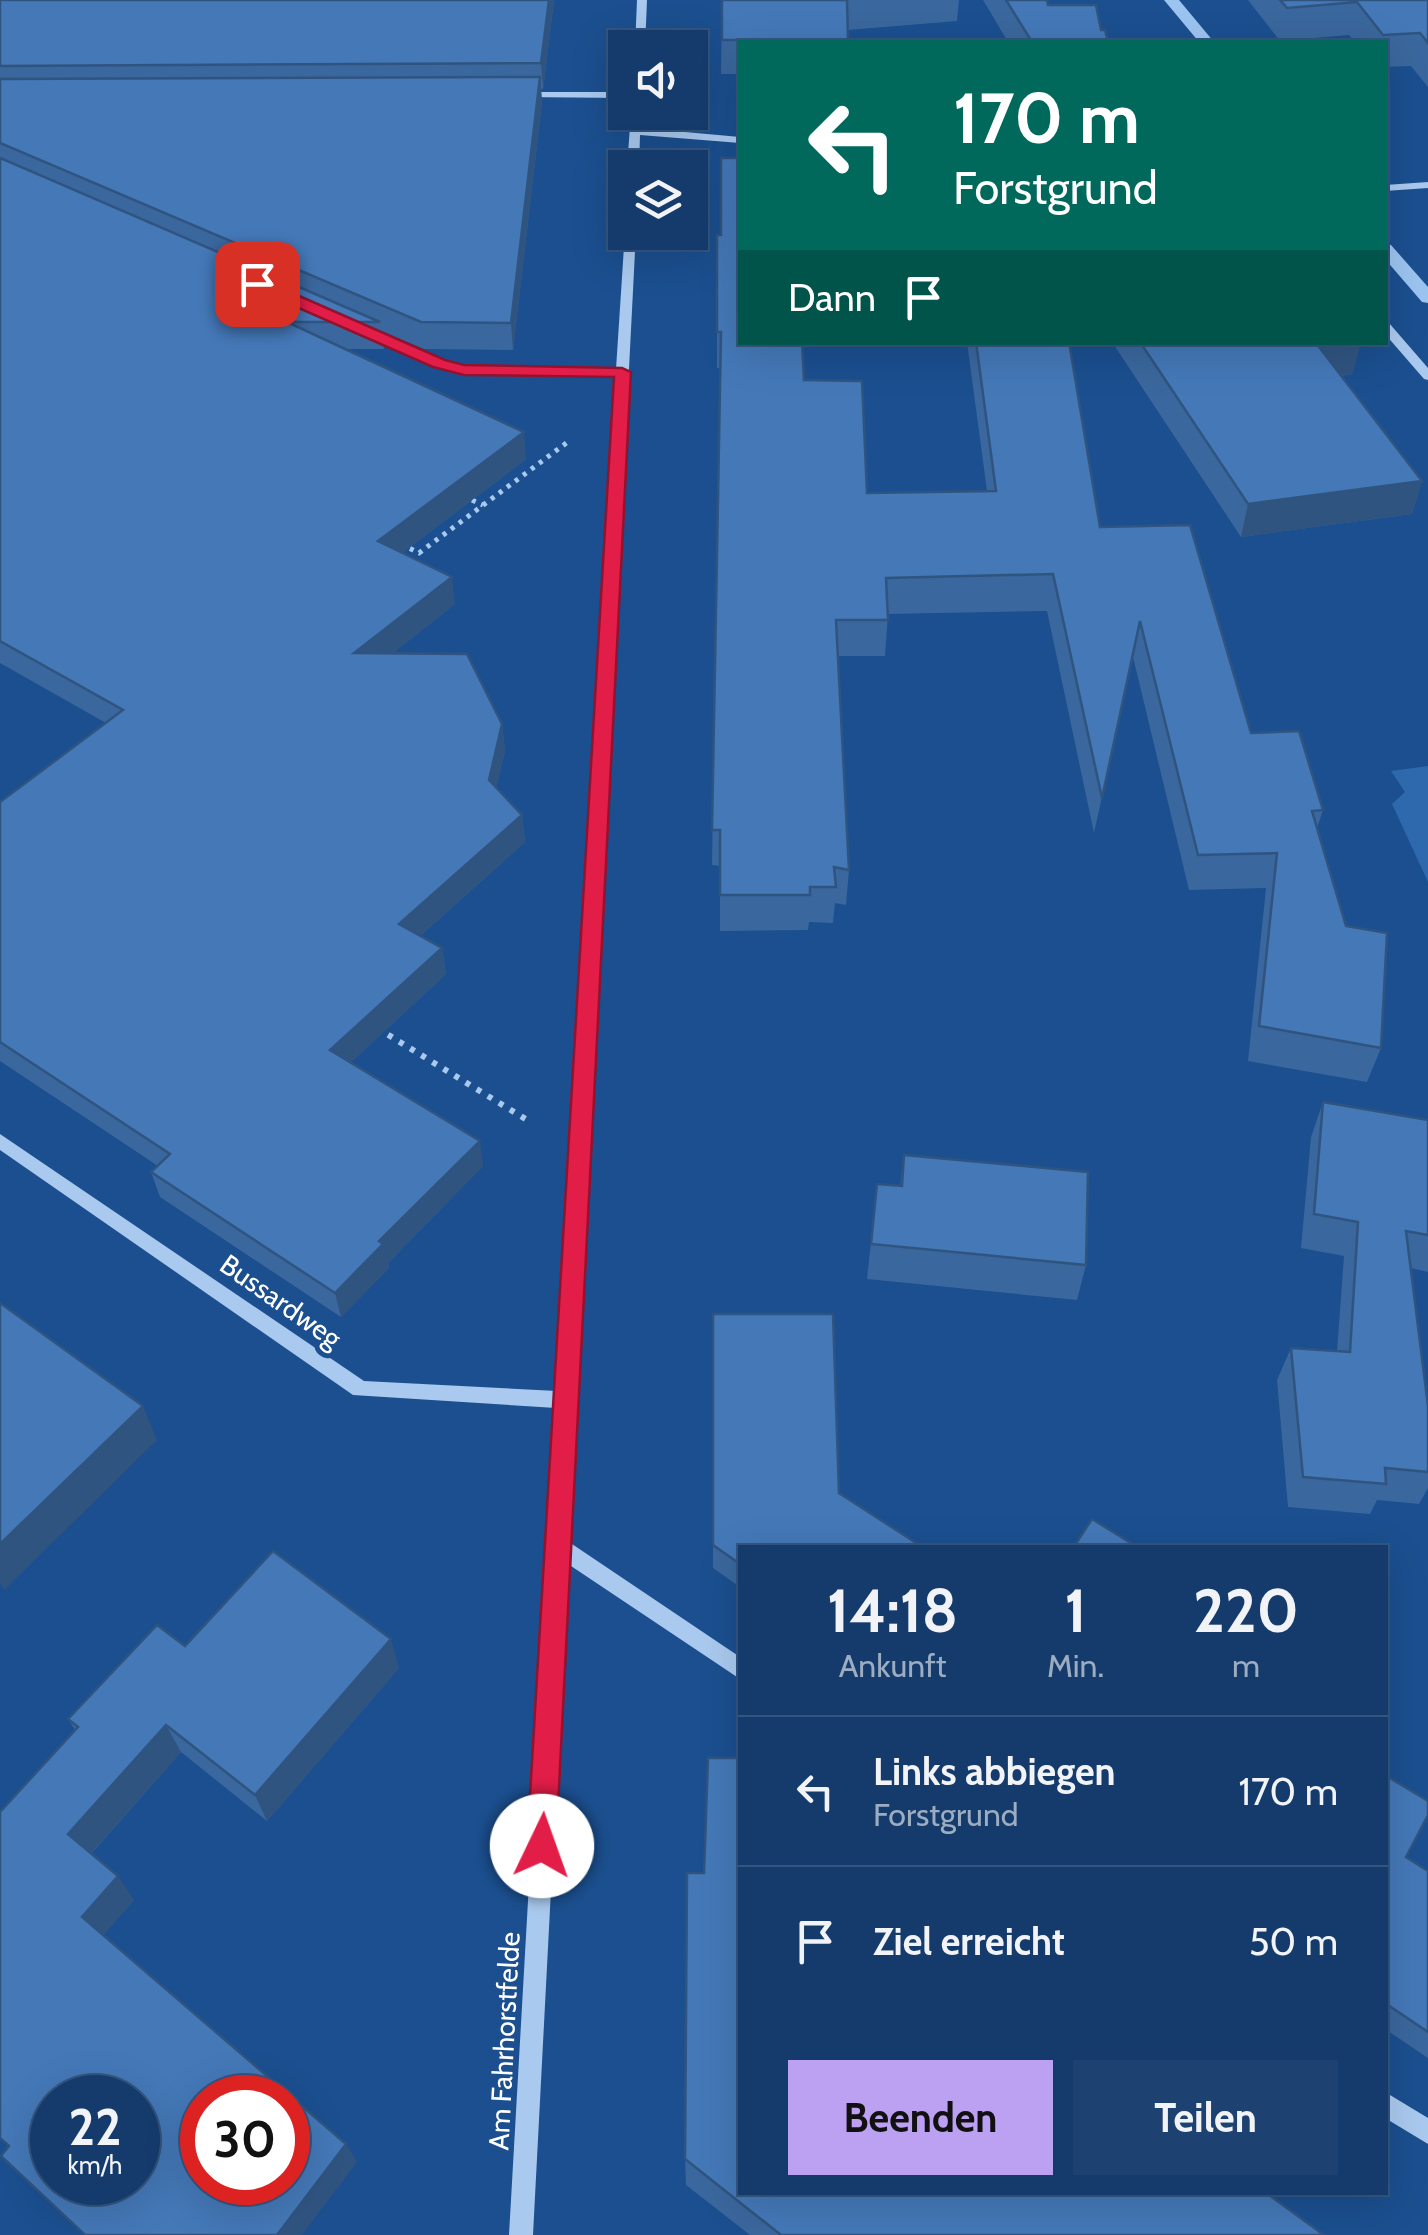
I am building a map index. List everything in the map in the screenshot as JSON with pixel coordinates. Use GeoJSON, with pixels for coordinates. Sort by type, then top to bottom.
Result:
{"type":"FeatureCollection","features":[{"type":"Feature","properties":{"kind":"street"},"geometry":{"type":"LineString","coordinates":[[641,30],[642,0]]}},
{"type":"Feature","properties":{"kind":"street"},"geometry":{"type":"LineString","coordinates":[[500,94],[608,95]]}},
{"type":"Feature","properties":{"kind":"street"},"geometry":{"type":"LineString","coordinates":[[634,150],[636,131],[738,140]]}},
{"type":"Feature","properties":{"kind":"street"},"geometry":{"type":"LineString","coordinates":[[1388,188],[1428,185]]}},
{"type":"Feature","properties":{"kind":"street","name":"Am Fahrhorstfelde"},"geometry":{"type":"LineString","coordinates":[[520,2235],[629,250]]}},
{"type":"Feature","properties":{"kind":"street"},"geometry":{"type":"LineString","coordinates":[[342,321],[439,364],[464,370],[622,372]]}},
{"type":"Feature","properties":{"kind":"street"},"geometry":{"type":"LineString","coordinates":[[1388,329],[1428,376]]}},
{"type":"Feature","properties":{"kind":"street","name":"Bussardweg"},"geometry":{"type":"LineString","coordinates":[[0,1141],[360,1389],[566,1400]]}},
{"type":"Feature","properties":{"kind":"street"},"geometry":{"type":"LineString","coordinates":[[559,1547],[738,1669]]}},
{"type":"Feature","properties":{"kind":"street"},"geometry":{"type":"LineString","coordinates":[[1388,2106],[1428,2132]]}},
{"type":"Feature","properties":{"kind":"path"},"geometry":{"type":"LineString","coordinates":[[389,538],[419,553],[574,437],[567,413],[567,372]]}},
{"type":"Feature","properties":{"kind":"path"},"geometry":{"type":"LineString","coordinates":[[472,500],[482,505]]}},
{"type":"Feature","properties":{"kind":"path"},"geometry":{"type":"LineString","coordinates":[[361,1018],[580,1152]]}},
{"type":"Feature","properties":{"kind":"shaded area"},"geometry":{"type":"Polygon","coordinates":[[[1428,766],[1428,882],[1392,804],[1405,792],[1391,771],[1428,766]]]}},
{"type":"Feature","properties":{"kind":"building"},"geometry":{"type":"Polygon","coordinates":[[[0,0],[549,0],[541,63],[0,66],[0,0]]]}},
{"type":"Feature","properties":{"kind":"building"},"geometry":{"type":"Polygon","coordinates":[[[722,0],[847,0],[848,40],[722,40],[722,0]]]}},
{"type":"Feature","properties":{"kind":"building"},"geometry":{"type":"Polygon","coordinates":[[[1006,0],[1096,5],[1101,30],[1105,30],[1108,40],[1031,40],[1006,0]]]}},
{"type":"Feature","properties":{"kind":"building"},"geometry":{"type":"Polygon","coordinates":[[[1280,0],[1428,0],[1428,43],[1420,33],[1383,35],[1357,2],[1287,8],[1280,0]]]}},
{"type":"Feature","properties":{"kind":"building"},"geometry":{"type":"Polygon","coordinates":[[[540,77],[511,323],[421,322],[0,143],[0,79],[540,77]]]}},
{"type":"Feature","properties":{"kind":"building"},"geometry":{"type":"Polygon","coordinates":[[[0,158],[380,322],[287,322],[524,432],[378,541],[452,577],[354,653],[467,654],[502,724],[489,780],[522,815],[399,924],[442,948],[330,1050],[480,1141],[379,1241],[383,1244],[335,1293],[151,1172],[170,1154],[0,1042],[0,802],[123,710],[0,641],[0,158]]]}},
{"type":"Feature","properties":{"kind":"building"},"geometry":{"type":"Polygon","coordinates":[[[721,158],[738,158],[738,345],[802,345],[804,380],[862,381],[867,493],[996,491],[976,345],[1070,345],[1100,527],[1190,525],[1251,733],[1299,731],[1323,810],[1312,811],[1346,926],[1387,933],[1381,1048],[1259,1026],[1277,853],[1198,855],[1140,621],[1102,798],[1053,574],[886,578],[888,620],[836,620],[849,870],[834,867],[836,887],[810,887],[810,895],[720,895],[720,830],[712,830],[721,332],[717,332],[717,235],[721,235],[721,158]]]}},
{"type":"Feature","properties":{"kind":"building"},"geometry":{"type":"Polygon","coordinates":[[[1142,345],[1332,345],[1319,347],[1422,481],[1248,504],[1142,345]]]}},
{"type":"Feature","properties":{"kind":"building"},"geometry":{"type":"Polygon","coordinates":[[[1323,1102],[1428,1120],[1428,1235],[1406,1231],[1428,1406],[1428,1472],[1385,1468],[1386,1484],[1303,1477],[1291,1348],[1350,1352],[1358,1222],[1314,1214],[1323,1102]]]}},
{"type":"Feature","properties":{"kind":"building"},"geometry":{"type":"Polygon","coordinates":[[[904,1155],[1088,1172],[1086,1265],[871,1244],[877,1184],[902,1186],[904,1155]]]}},
{"type":"Feature","properties":{"kind":"building"},"geometry":{"type":"Polygon","coordinates":[[[0,1303],[143,1406],[0,1544],[0,1303]]]}},
{"type":"Feature","properties":{"kind":"building"},"geometry":{"type":"Polygon","coordinates":[[[713,1314],[833,1314],[839,1493],[919,1545],[738,1545],[738,1563],[713,1545],[713,1314]]]}},
{"type":"Feature","properties":{"kind":"building"},"geometry":{"type":"Polygon","coordinates":[[[1092,1519],[1134,1545],[1075,1545],[1092,1519]]]}},
{"type":"Feature","properties":{"kind":"building"},"geometry":{"type":"Polygon","coordinates":[[[273,1551],[391,1639],[255,1795],[166,1725],[68,1834],[118,1876],[82,1917],[266,2075],[180,2075],[180,2205],[300,2205],[277,2235],[85,2235],[53,2205],[160,2205],[160,2075],[30,2075],[30,2183],[1,2156],[9,2146],[0,2138],[0,1812],[78,1727],[68,1719],[157,1625],[185,1646],[273,1551]]]}},
{"type":"Feature","properties":{"kind":"building"},"geometry":{"type":"Polygon","coordinates":[[[708,1758],[738,1758],[738,2195],[1269,2195],[1324,2235],[781,2235],[685,2159],[687,1873],[704,1873],[708,1758]]]}},
{"type":"Feature","properties":{"kind":"building"},"geometry":{"type":"Polygon","coordinates":[[[1388,1777],[1428,1801],[1428,1815],[1406,1857],[1428,1871],[1428,2032],[1388,2005],[1388,1777]]]}},
{"type":"Feature","properties":{"kind":"building"},"geometry":{"type":"Polygon","coordinates":[[[310,2113],[346,2144],[310,2191],[310,2113]]]}},
{"type":"Feature","properties":{"kind":"waterway"},"geometry":{"type":"LineString","coordinates":[[1171,0],[1205,40]]}},
{"type":"Feature","properties":{"kind":"waterway"},"geometry":{"type":"LineString","coordinates":[[1388,252],[1428,298]]}},
{"type":"Feature","properties":{"kind":"route"},"geometry":{"type":"LineString","coordinates":[[257,284],[439,364],[495,373],[622,372],[542,1846]]}}]}
